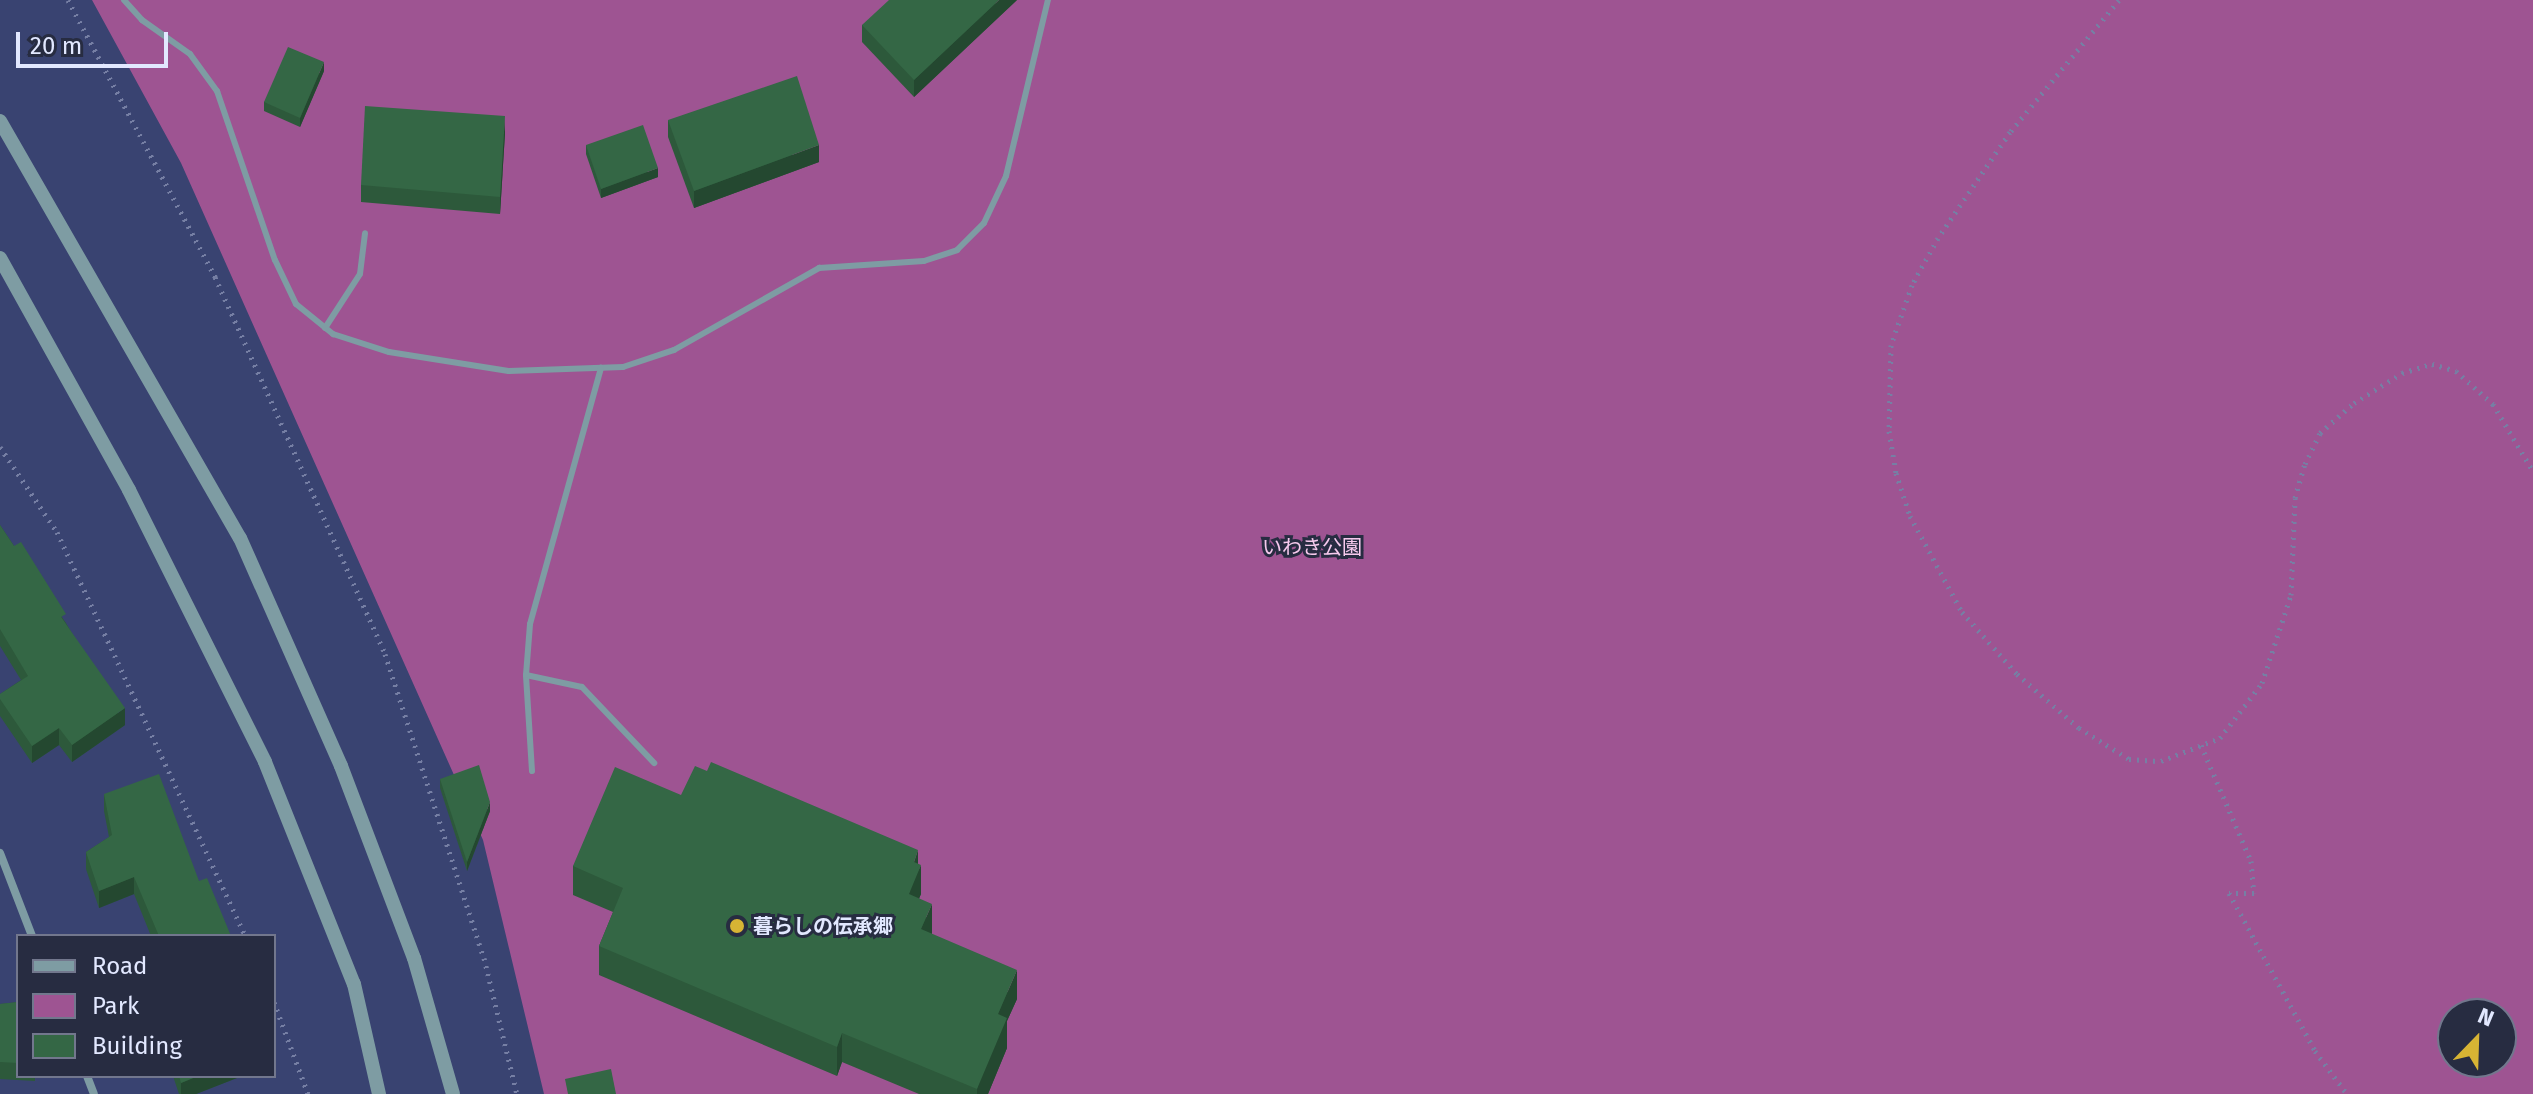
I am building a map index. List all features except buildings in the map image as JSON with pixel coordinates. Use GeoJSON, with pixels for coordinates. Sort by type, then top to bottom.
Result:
{"type":"FeatureCollection","features":[{"type":"Feature","properties":{"kind":"street"},"geometry":{"type":"LineString","coordinates":[[0,121],[240,538],[341,766],[414,958],[453,1094]]}},
{"type":"Feature","properties":{"kind":"street"},"geometry":{"type":"LineString","coordinates":[[0,258],[129,490],[265,762],[354,984],[379,1094]]}},
{"type":"Feature","properties":{"kind":"street"},"geometry":{"type":"LineString","coordinates":[[0,853],[31,934]]}},
{"type":"Feature","properties":{"kind":"lane"},"geometry":{"type":"LineString","coordinates":[[124,0],[142,20],[190,54],[217,91],[275,260],[296,304],[325,328],[389,352],[509,371],[623,367],[674,350],[819,268],[924,261],[957,250],[984,223],[1006,176],[1048,0]]}},
{"type":"Feature","properties":{"kind":"lane"},"geometry":{"type":"LineString","coordinates":[[325,328],[360,274],[365,233]]}},
{"type":"Feature","properties":{"kind":"lane"},"geometry":{"type":"LineString","coordinates":[[532,771],[526,675],[530,624],[601,368]]}},
{"type":"Feature","properties":{"kind":"lane"},"geometry":{"type":"LineString","coordinates":[[526,675],[582,687],[654,763]]}},
{"type":"Feature","properties":{"kind":"path"},"geometry":{"type":"LineString","coordinates":[[68,0],[215,277],[385,654],[484,958],[517,1094]]}},
{"type":"Feature","properties":{"kind":"path"},"geometry":{"type":"LineString","coordinates":[[2119,0],[2010,132],[1912,285],[1891,345],[1889,431],[1910,516],[1962,612],[2017,674],[2079,728],[2129,759],[2161,761],[2220,738],[2262,683],[2291,595],[2295,498],[2305,464],[2320,433],[2354,403],[2402,373],[2432,364],[2456,371],[2493,404],[2533,471]]}},
{"type":"Feature","properties":{"kind":"path"},"geometry":{"type":"LineString","coordinates":[[0,447],[57,532],[244,934]]}},
{"type":"Feature","properties":{"kind":"path"},"geometry":{"type":"LineString","coordinates":[[2201,745],[2251,861],[2254,893],[2229,893],[2315,1051],[2347,1094]]}},
{"type":"Feature","properties":{"kind":"path"},"geometry":{"type":"LineString","coordinates":[[276,1007],[308,1094]]}},
{"type":"Feature","properties":{"kind":"green space","name":"いわき公園"},"geometry":{"type":"Polygon","coordinates":[[[92,0],[2533,0],[2533,1094],[544,1094],[483,840],[181,163],[92,0]]]}},
{"type":"Feature","properties":{"kind":"place","name":"暮らしの伝承郷"},"geometry":{"type":"Point","coordinates":[737,926]}}]}
